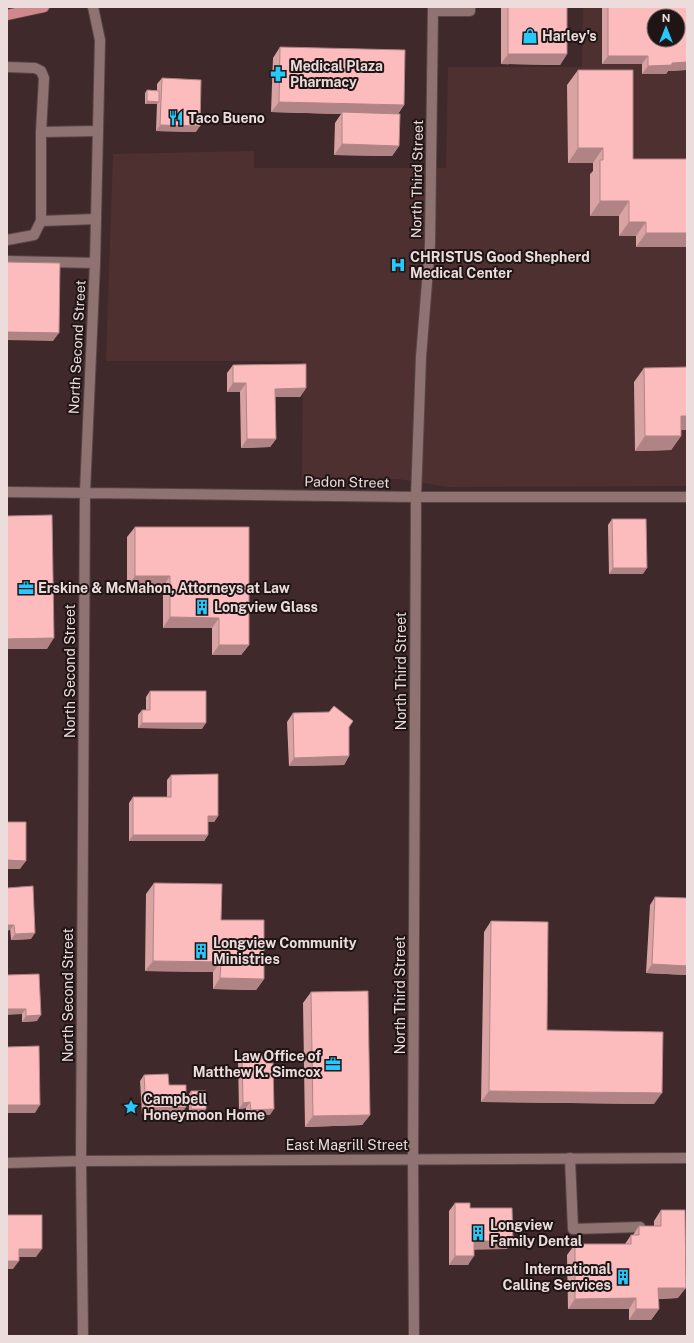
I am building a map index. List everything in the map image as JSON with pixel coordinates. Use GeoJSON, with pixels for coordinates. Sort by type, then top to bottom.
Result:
{"type":"FeatureCollection","features":[{"type":"Feature","properties":{"kind":"main road"},"geometry":{"type":"LineString","coordinates":[[7,15],[44,7]]}},
{"type":"Feature","properties":{"kind":"street","name":"North Second Street"},"geometry":{"type":"LineString","coordinates":[[83,1336],[81,1161],[85,492],[95,263],[100,40],[93,7]]}},
{"type":"Feature","properties":{"kind":"street"},"geometry":{"type":"LineString","coordinates":[[433,9],[470,11],[470,7]]}},
{"type":"Feature","properties":{"kind":"street","name":"North Third Street"},"geometry":{"type":"LineString","coordinates":[[414,1336],[413,1159],[416,497],[421,357],[430,245],[433,9]]}},
{"type":"Feature","properties":{"kind":"street"},"geometry":{"type":"LineString","coordinates":[[7,67],[35,68],[41,71],[44,78],[41,132],[41,221],[34,236],[7,240]]}},
{"type":"Feature","properties":{"kind":"street"},"geometry":{"type":"LineString","coordinates":[[41,132],[98,131]]}},
{"type":"Feature","properties":{"kind":"street"},"geometry":{"type":"LineString","coordinates":[[41,221],[96,219]]}},
{"type":"Feature","properties":{"kind":"street"},"geometry":{"type":"LineString","coordinates":[[7,260],[95,263]]}},
{"type":"Feature","properties":{"kind":"street","name":"Padon Street"},"geometry":{"type":"LineString","coordinates":[[7,492],[416,497],[687,498]]}},
{"type":"Feature","properties":{"kind":"street"},"geometry":{"type":"LineString","coordinates":[[570,1158],[573,1229],[640,1227]]}},
{"type":"Feature","properties":{"kind":"street","name":"East Magrill Street"},"geometry":{"type":"LineString","coordinates":[[7,1163],[81,1161],[687,1158]]}},
{"type":"Feature","properties":{"kind":"shaded area","name":"CHRISTUS Good Shepherd Medical Center"},"geometry":{"type":"Polygon","coordinates":[[[583,7],[687,7],[687,486],[448,487],[398,479],[302,479],[303,361],[106,361],[113,154],[254,151],[254,168],[446,168],[448,67],[582,67],[583,7]]]}},
{"type":"Feature","properties":{"kind":"building","name":"Harley's"},"geometry":{"type":"Polygon","coordinates":[[[508,7],[567,7],[567,54],[508,54],[508,7]]]}},
{"type":"Feature","properties":{"kind":"building"},"geometry":{"type":"Polygon","coordinates":[[[608,7],[687,7],[687,62],[672,63],[672,65],[648,66],[648,56],[608,56],[608,7]]]}},
{"type":"Feature","properties":{"kind":"building"},"geometry":{"type":"Polygon","coordinates":[[[280,47],[405,50],[404,105],[279,102],[280,47]]]}},
{"type":"Feature","properties":{"kind":"building"},"geometry":{"type":"Polygon","coordinates":[[[578,70],[633,70],[633,159],[687,159],[687,233],[646,233],[646,222],[629,222],[629,201],[600,201],[600,160],[603,160],[603,148],[578,148],[578,70]]]}},
{"type":"Feature","properties":{"kind":"building","name":"Taco Bueno"},"geometry":{"type":"Polygon","coordinates":[[[162,78],[201,80],[200,126],[160,125],[162,78]]]}},
{"type":"Feature","properties":{"kind":"building"},"geometry":{"type":"Polygon","coordinates":[[[147,90],[159,91],[159,102],[147,101],[147,90]]]}},
{"type":"Feature","properties":{"kind":"building"},"geometry":{"type":"Polygon","coordinates":[[[342,112],[400,114],[399,146],[342,144],[342,112]]]}},
{"type":"Feature","properties":{"kind":"building"},"geometry":{"type":"Polygon","coordinates":[[[7,262],[60,263],[59,333],[7,332],[7,262]]]}},
{"type":"Feature","properties":{"kind":"building"},"geometry":{"type":"Polygon","coordinates":[[[306,364],[306,388],[275,389],[276,439],[247,439],[246,383],[233,383],[233,365],[306,364]]]}},
{"type":"Feature","properties":{"kind":"building"},"geometry":{"type":"Polygon","coordinates":[[[687,367],[687,416],[681,416],[681,436],[645,436],[644,368],[687,367]]]}},
{"type":"Feature","properties":{"kind":"building","name":"Erskine & McMahon, Attorneys at Law"},"geometry":{"type":"Polygon","coordinates":[[[52,515],[54,638],[7,639],[7,516],[52,515]]]}},
{"type":"Feature","properties":{"kind":"building"},"geometry":{"type":"Polygon","coordinates":[[[612,519],[646,519],[647,568],[613,568],[612,519]]]}},
{"type":"Feature","properties":{"kind":"building","name":"Longview Glass"},"geometry":{"type":"Polygon","coordinates":[[[135,527],[249,527],[249,645],[219,645],[219,618],[170,617],[170,576],[135,576],[135,527]]]}},
{"type":"Feature","properties":{"kind":"building"},"geometry":{"type":"Polygon","coordinates":[[[150,691],[206,691],[206,723],[142,723],[142,710],[150,710],[150,691]]]}},
{"type":"Feature","properties":{"kind":"building"},"geometry":{"type":"Polygon","coordinates":[[[334,706],[353,721],[349,727],[349,756],[294,758],[293,713],[329,712],[334,706]]]}},
{"type":"Feature","properties":{"kind":"building"},"geometry":{"type":"Polygon","coordinates":[[[218,774],[218,816],[208,816],[208,835],[133,835],[133,797],[171,797],[171,775],[218,774]]]}},
{"type":"Feature","properties":{"kind":"building"},"geometry":{"type":"Polygon","coordinates":[[[7,822],[26,822],[26,861],[7,860],[7,822]]]}},
{"type":"Feature","properties":{"kind":"building","name":"Longview Community Ministries"},"geometry":{"type":"Polygon","coordinates":[[[154,883],[222,884],[221,920],[264,920],[264,979],[220,978],[221,962],[153,961],[154,883]]]}},
{"type":"Feature","properties":{"kind":"building"},"geometry":{"type":"Polygon","coordinates":[[[33,886],[35,933],[15,934],[14,925],[7,925],[7,888],[33,886]]]}},
{"type":"Feature","properties":{"kind":"building"},"geometry":{"type":"Polygon","coordinates":[[[655,897],[687,898],[687,966],[652,964],[655,897]]]}},
{"type":"Feature","properties":{"kind":"building"},"geometry":{"type":"Polygon","coordinates":[[[491,921],[548,922],[547,1030],[663,1032],[662,1093],[489,1091],[491,921]]]}},
{"type":"Feature","properties":{"kind":"building"},"geometry":{"type":"Polygon","coordinates":[[[39,974],[41,1015],[26,1016],[26,1009],[7,1009],[7,975],[39,974]]]}},
{"type":"Feature","properties":{"kind":"building","name":"Law Office of Matthew K. Simcox"},"geometry":{"type":"Polygon","coordinates":[[[368,991],[370,1115],[313,1116],[311,992],[368,991]]]}},
{"type":"Feature","properties":{"kind":"building"},"geometry":{"type":"Polygon","coordinates":[[[39,1046],[40,1105],[7,1105],[7,1047],[39,1046]]]}},
{"type":"Feature","properties":{"kind":"building"},"geometry":{"type":"Polygon","coordinates":[[[242,1055],[266,1055],[266,1063],[273,1063],[274,1109],[251,1110],[250,1102],[243,1103],[242,1055]]]}},
{"type":"Feature","properties":{"kind":"building"},"geometry":{"type":"Polygon","coordinates":[[[168,1074],[169,1085],[186,1085],[186,1107],[146,1108],[144,1075],[168,1074]]]}},
{"type":"Feature","properties":{"kind":"building"},"geometry":{"type":"Polygon","coordinates":[[[191,1091],[206,1091],[206,1109],[191,1109],[191,1091]]]}},
{"type":"Feature","properties":{"kind":"building","name":"Longview Family Dental"},"geometry":{"type":"Polygon","coordinates":[[[455,1203],[470,1203],[470,1208],[512,1208],[513,1241],[474,1241],[474,1256],[455,1256],[455,1203]]]}},
{"type":"Feature","properties":{"kind":"building","name":"International Calling Services"},"geometry":{"type":"Polygon","coordinates":[[[661,1210],[685,1210],[686,1288],[658,1288],[659,1309],[636,1309],[636,1298],[575,1299],[575,1244],[631,1244],[631,1235],[639,1235],[639,1226],[661,1226],[661,1210]]]}},
{"type":"Feature","properties":{"kind":"building"},"geometry":{"type":"Polygon","coordinates":[[[7,1215],[42,1215],[42,1249],[19,1249],[19,1261],[7,1261],[7,1215]]]}},
{"type":"Feature","properties":{"kind":"place","name":"Harley's"},"geometry":{"type":"Point","coordinates":[530,36]}},
{"type":"Feature","properties":{"kind":"place","name":"Medical Plaza Pharmacy"},"geometry":{"type":"Point","coordinates":[278,74]}},
{"type":"Feature","properties":{"kind":"place","name":"Taco Bueno"},"geometry":{"type":"Point","coordinates":[176,118]}},
{"type":"Feature","properties":{"kind":"place","name":"CHRISTUS Good Shepherd Medical Center"},"geometry":{"type":"Point","coordinates":[398,265]}},
{"type":"Feature","properties":{"kind":"place","name":"Erskine & McMahon, Attorneys at Law"},"geometry":{"type":"Point","coordinates":[26,588]}},
{"type":"Feature","properties":{"kind":"place","name":"Longview Glass"},"geometry":{"type":"Point","coordinates":[202,607]}},
{"type":"Feature","properties":{"kind":"place","name":"Longview Community Ministries"},"geometry":{"type":"Point","coordinates":[201,951]}},
{"type":"Feature","properties":{"kind":"place","name":"Law Office of Matthew K. Simcox"},"geometry":{"type":"Point","coordinates":[333,1064]}},
{"type":"Feature","properties":{"kind":"place","name":"Campbell Honeymoon Home"},"geometry":{"type":"Point","coordinates":[131,1107]}},
{"type":"Feature","properties":{"kind":"place","name":"Longview Family Dental"},"geometry":{"type":"Point","coordinates":[478,1233]}},
{"type":"Feature","properties":{"kind":"place","name":"International Calling Services"},"geometry":{"type":"Point","coordinates":[623,1277]}}]}
